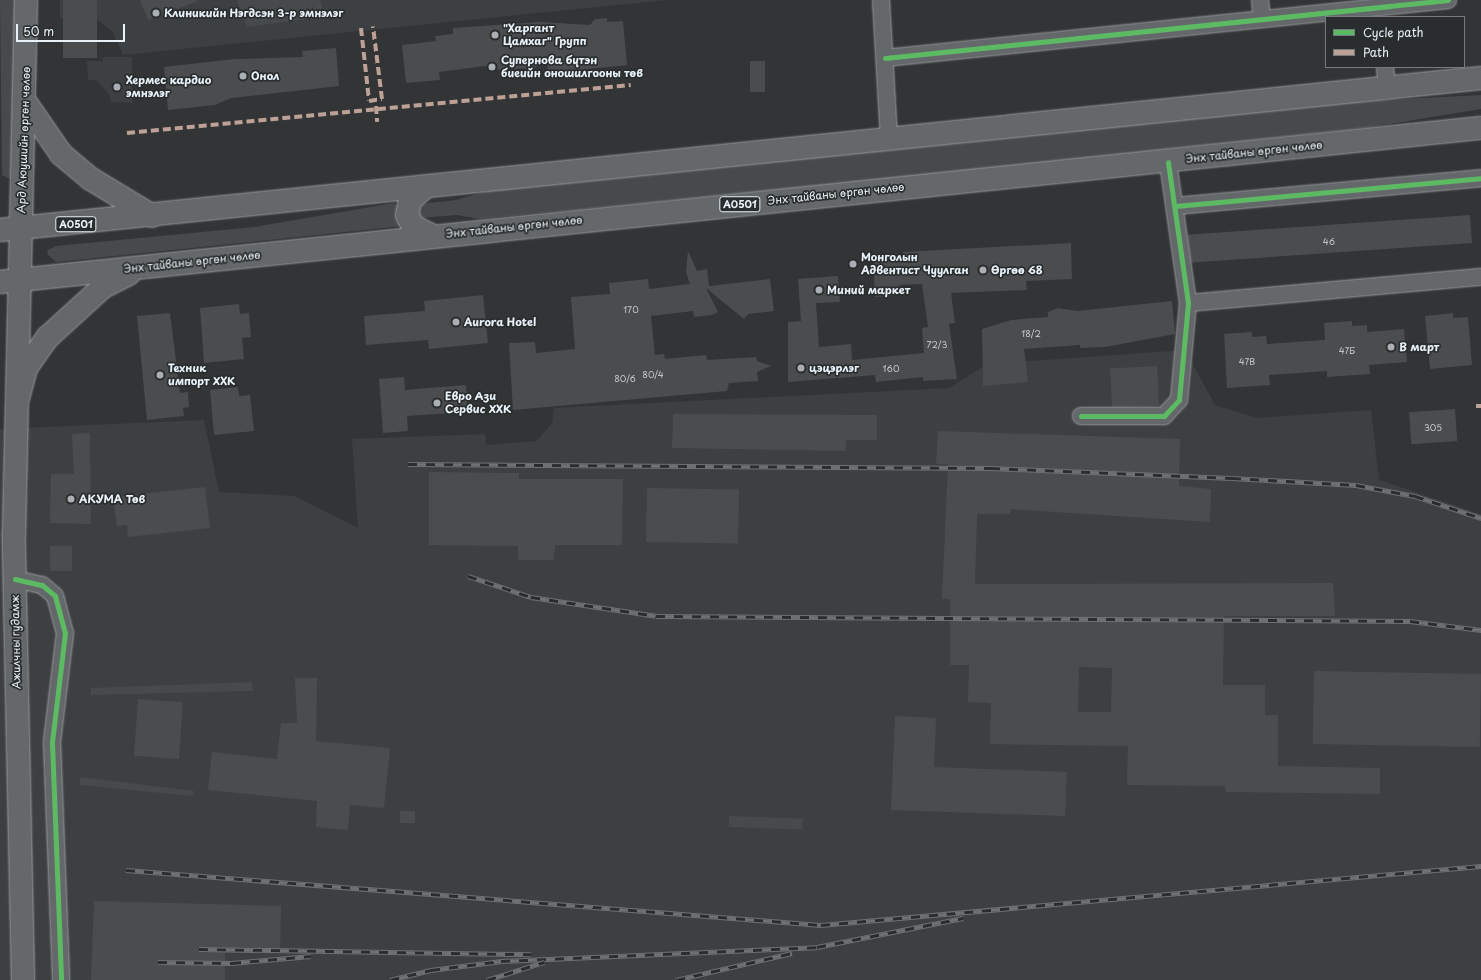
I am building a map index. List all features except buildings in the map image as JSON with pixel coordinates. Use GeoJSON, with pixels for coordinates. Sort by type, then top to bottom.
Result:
{"type":"FeatureCollection","features":[{"type":"Feature","properties":{"kind":"main road","name":"Ард Аюушийн өргөн чөлөө"},"geometry":{"type":"LineString","coordinates":[[21,280],[26,103],[26,0]]}},
{"type":"Feature","properties":{"kind":"main road","name":"A0501"},"geometry":{"type":"LineString","coordinates":[[0,230],[423,188],[889,138],[1386,77],[1481,78]]}},
{"type":"Feature","properties":{"kind":"main road"},"geometry":{"type":"LineString","coordinates":[[26,103],[61,154],[91,179],[152,216]]}},
{"type":"Feature","properties":{"kind":"main road","name":"Энх тайваны өргөн чөлөө"},"geometry":{"type":"LineString","coordinates":[[0,282],[138,269],[431,235],[1168,162],[1481,128]]}},
{"type":"Feature","properties":{"kind":"main road"},"geometry":{"type":"LineString","coordinates":[[423,188],[410,200],[407,215],[413,226],[431,235]]}},
{"type":"Feature","properties":{"kind":"main road"},"geometry":{"type":"LineString","coordinates":[[18,402],[26,368],[48,337],[103,288],[138,269]]}},
{"type":"Feature","properties":{"kind":"main road","name":"Ажилчны гудамж"},"geometry":{"type":"LineString","coordinates":[[21,280],[15,579],[23,980]]}},
{"type":"Feature","properties":{"kind":"street"},"geometry":{"type":"LineString","coordinates":[[881,0],[885,58],[883,83],[889,138]]}},
{"type":"Feature","properties":{"kind":"street"},"geometry":{"type":"LineString","coordinates":[[1260,0],[1262,18]]}},
{"type":"Feature","properties":{"kind":"street"},"geometry":{"type":"LineString","coordinates":[[885,58],[1262,18],[1380,12],[1448,0]]}},
{"type":"Feature","properties":{"kind":"street"},"geometry":{"type":"LineString","coordinates":[[1081,416],[1164,416],[1179,400],[1188,303],[1168,162]]}},
{"type":"Feature","properties":{"kind":"street"},"geometry":{"type":"LineString","coordinates":[[1175,206],[1481,178]]}},
{"type":"Feature","properties":{"kind":"street"},"geometry":{"type":"LineString","coordinates":[[1188,303],[1481,277]]}},
{"type":"Feature","properties":{"kind":"street"},"geometry":{"type":"LineString","coordinates":[[15,579],[42,585],[55,596],[64,633],[52,742],[61,980]]}},
{"type":"Feature","properties":{"kind":"shaded area"},"geometry":{"type":"Polygon","coordinates":[[[0,0],[15,0],[14,177],[10,179],[2,175],[0,0]]]}},
{"type":"Feature","properties":{"kind":"shaded area"},"geometry":{"type":"Polygon","coordinates":[[[60,0],[667,0],[123,55],[112,31],[98,20],[60,18],[60,0]]]}},
{"type":"Feature","properties":{"kind":"shaded area"},"geometry":{"type":"Polygon","coordinates":[[[237,0],[320,0],[324,17],[247,27],[237,0]]]}},
{"type":"Feature","properties":{"kind":"shaded area","name":"Хермес кардио эмнэлэг"},"geometry":{"type":"Polygon","coordinates":[[[102,57],[132,57],[132,103],[111,102],[109,94],[96,80],[88,80],[87,61],[103,61],[102,57]]]}},
{"type":"Feature","properties":{"kind":"shaded area"},"geometry":{"type":"Polygon","coordinates":[[[1481,95],[1481,109],[1371,127],[917,176],[480,219],[457,215],[420,218],[415,209],[420,204],[456,200],[488,191],[1367,101],[1481,95]]]}},
{"type":"Feature","properties":{"kind":"shaded area"},"geometry":{"type":"Polygon","coordinates":[[[394,203],[399,207],[402,226],[56,262],[47,254],[48,250],[56,246],[254,227],[394,203]]]}},
{"type":"Feature","properties":{"kind":"shaded area"},"geometry":{"type":"Polygon","coordinates":[[[1185,350],[1215,405],[1257,418],[1371,410],[1379,480],[1481,514],[1481,980],[0,980],[0,429],[204,420],[219,492],[294,496],[358,528],[352,439],[485,434],[486,445],[537,441],[552,423],[554,408],[949,388],[987,364],[1185,350]]]}},
{"type":"Feature","properties":{"kind":"shaded area"},"geometry":{"type":"Polygon","coordinates":[[[252,682],[253,691],[91,695],[91,688],[252,682]]]}},
{"type":"Feature","properties":{"kind":"shaded area"},"geometry":{"type":"Polygon","coordinates":[[[80,777],[194,791],[192,796],[80,785],[80,777]]]}},
{"type":"Feature","properties":{"kind":"shaded area"},"geometry":{"type":"Polygon","coordinates":[[[729,816],[803,819],[803,830],[729,827],[729,816]]]}},
{"type":"Feature","properties":{"kind":"railway"},"geometry":{"type":"LineString","coordinates":[[408,464],[991,468],[1232,478],[1356,485],[1415,496],[1481,518]]}},
{"type":"Feature","properties":{"kind":"railway"},"geometry":{"type":"LineString","coordinates":[[468,576],[531,597],[656,616],[1410,621],[1481,630]]}},
{"type":"Feature","properties":{"kind":"railway"},"geometry":{"type":"LineString","coordinates":[[126,870],[821,925],[1481,866]]}},
{"type":"Feature","properties":{"kind":"railway"},"geometry":{"type":"LineString","coordinates":[[390,980],[431,970],[501,961],[817,947],[963,918]]}},
{"type":"Feature","properties":{"kind":"railway"},"geometry":{"type":"LineString","coordinates":[[199,949],[531,954]]}},
{"type":"Feature","properties":{"kind":"railway"},"geometry":{"type":"LineString","coordinates":[[676,980],[792,953]]}},
{"type":"Feature","properties":{"kind":"railway"},"geometry":{"type":"LineString","coordinates":[[158,962],[232,963],[311,956]]}},
{"type":"Feature","properties":{"kind":"railway"},"geometry":{"type":"LineString","coordinates":[[487,980],[544,962]]}},
{"type":"Feature","properties":{"kind":"marked path"},"geometry":{"type":"LineString","coordinates":[[361,28],[369,101],[382,99],[373,27]]}},
{"type":"Feature","properties":{"kind":"marked path"},"geometry":{"type":"LineString","coordinates":[[127,133],[631,85]]}},
{"type":"Feature","properties":{"kind":"marked path"},"geometry":{"type":"LineString","coordinates":[[376,106],[377,122]]}},
{"type":"Feature","properties":{"kind":"marked path"},"geometry":{"type":"LineString","coordinates":[[1476,406],[1481,406]]}},
{"type":"Feature","properties":{"kind":"cycle path"},"geometry":{"type":"LineString","coordinates":[[885,58],[1448,0]]}},
{"type":"Feature","properties":{"kind":"cycle path"},"geometry":{"type":"LineString","coordinates":[[1081,416],[1164,416],[1179,400],[1188,303],[1168,162]]}},
{"type":"Feature","properties":{"kind":"cycle path"},"geometry":{"type":"LineString","coordinates":[[1175,206],[1481,178]]}},
{"type":"Feature","properties":{"kind":"cycle path"},"geometry":{"type":"LineString","coordinates":[[15,579],[42,585],[55,596],[65,633],[52,742],[61,980]]}},
{"type":"Feature","properties":{"kind":"place","name":"Клиникийн Нэгдсэн 3-р эмнэлэг"},"geometry":{"type":"Point","coordinates":[156,13]}},
{"type":"Feature","properties":{"kind":"place","name":"\"Харгант Цамхаг\" Групп"},"geometry":{"type":"Point","coordinates":[495,35]}},
{"type":"Feature","properties":{"kind":"place","name":"Супернова бүтэн биеийн оношилгооны төв"},"geometry":{"type":"Point","coordinates":[492,67]}},
{"type":"Feature","properties":{"kind":"place","name":"Онол"},"geometry":{"type":"Point","coordinates":[243,76]}},
{"type":"Feature","properties":{"kind":"place","name":"Хермес кардио эмнэлэг"},"geometry":{"type":"Point","coordinates":[117,87]}},
{"type":"Feature","properties":{"kind":"place","name":"Монголын Адвентист Чуулган"},"geometry":{"type":"Point","coordinates":[853,264]}},
{"type":"Feature","properties":{"kind":"place","name":"Өргөө 68"},"geometry":{"type":"Point","coordinates":[983,270]}},
{"type":"Feature","properties":{"kind":"place","name":"Миний маркет"},"geometry":{"type":"Point","coordinates":[819,290]}},
{"type":"Feature","properties":{"kind":"place","name":"Aurora Hotel"},"geometry":{"type":"Point","coordinates":[456,322]}},
{"type":"Feature","properties":{"kind":"place","name":"В март"},"geometry":{"type":"Point","coordinates":[1391,347]}},
{"type":"Feature","properties":{"kind":"place","name":"цэцэрлэг"},"geometry":{"type":"Point","coordinates":[801,368]}},
{"type":"Feature","properties":{"kind":"place","name":"Техник импорт ХХК"},"geometry":{"type":"Point","coordinates":[160,375]}},
{"type":"Feature","properties":{"kind":"place","name":"Евро Ази Сервис ХХК"},"geometry":{"type":"Point","coordinates":[437,403]}},
{"type":"Feature","properties":{"kind":"place","name":"АКУМА Төв"},"geometry":{"type":"Point","coordinates":[71,499]}}]}
